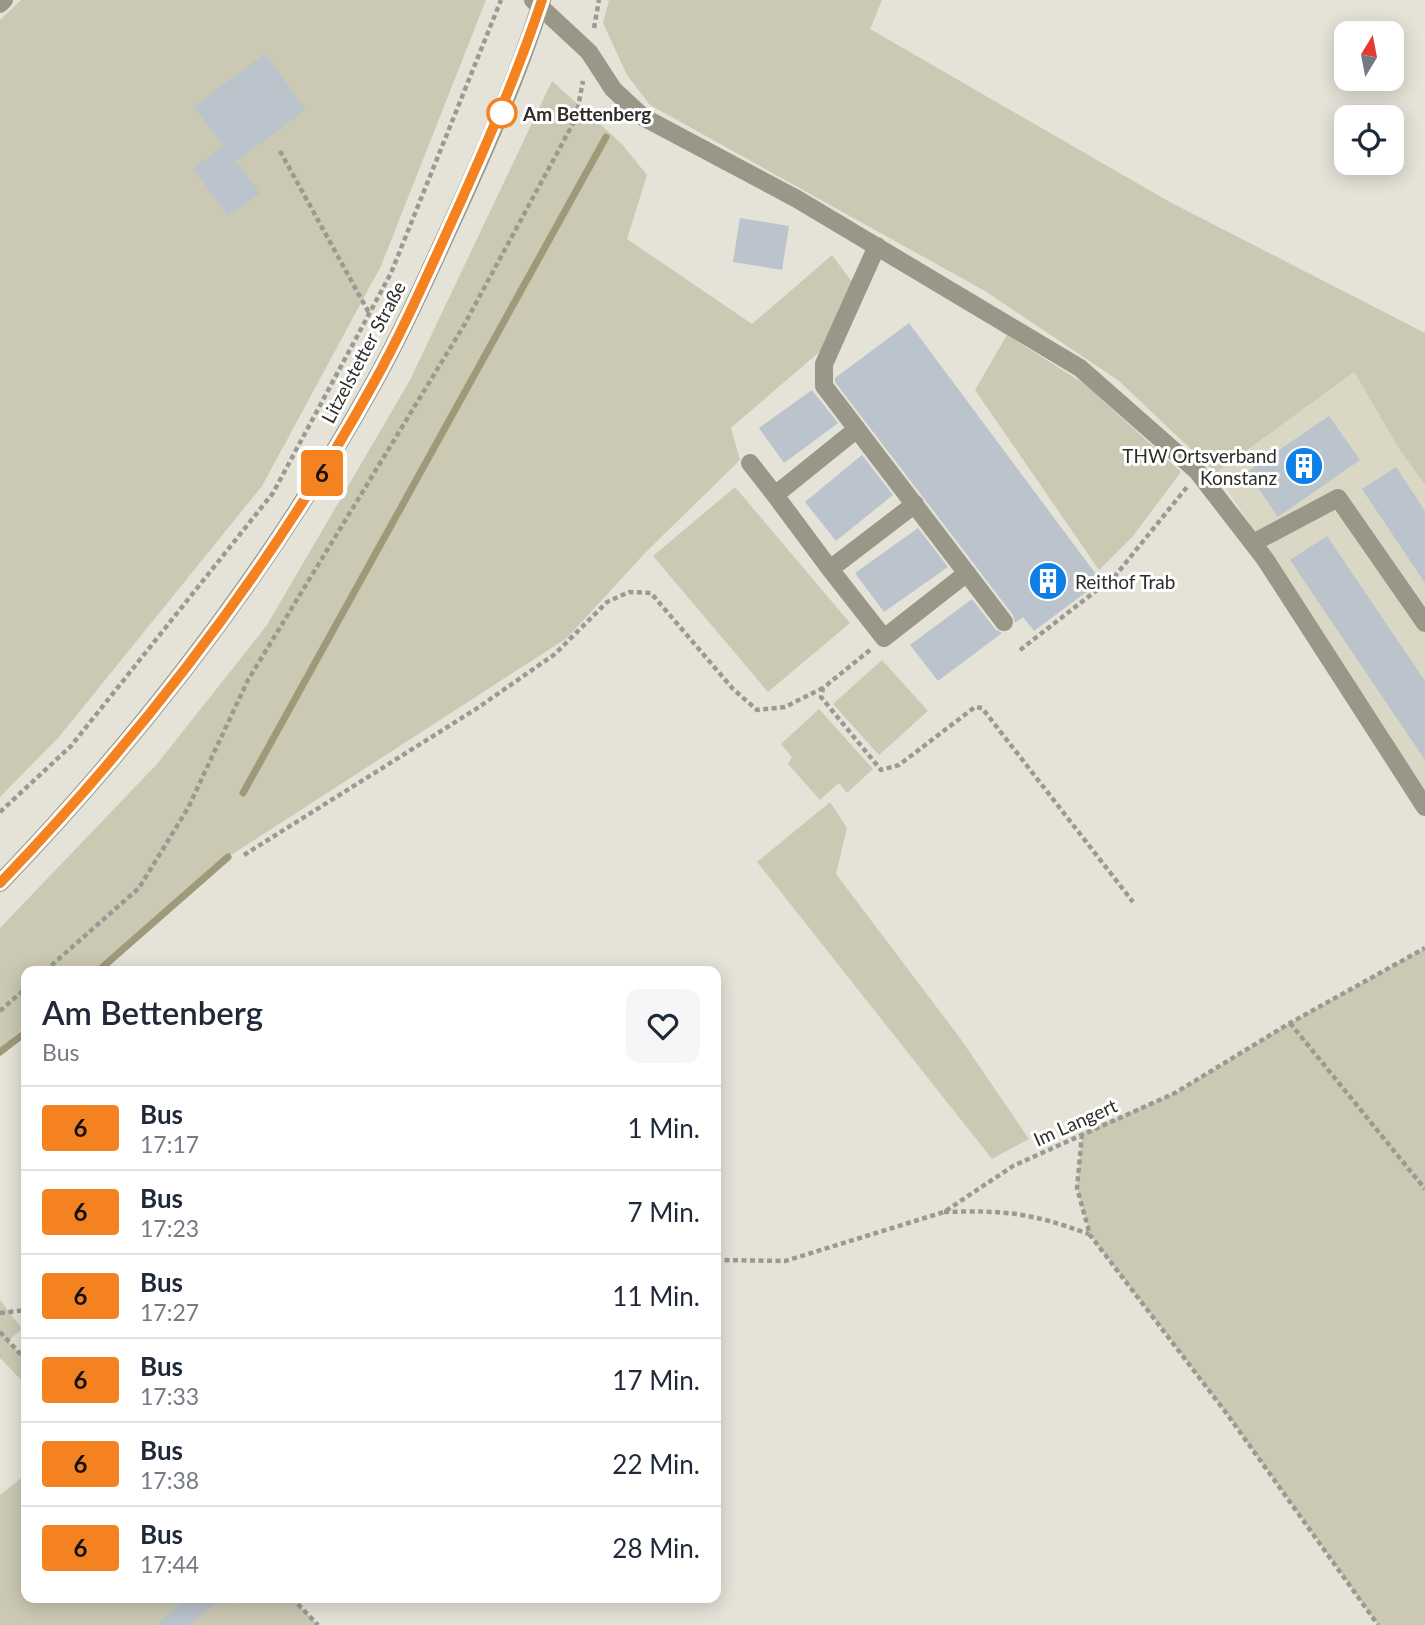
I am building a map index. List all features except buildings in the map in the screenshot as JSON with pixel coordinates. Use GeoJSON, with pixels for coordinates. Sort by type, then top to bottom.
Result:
{"type":"FeatureCollection","features":[{"type":"Feature","properties":{"kind":"street"},"geometry":{"type":"LineString","coordinates":[[0,4],[4,0]]}},
{"type":"Feature","properties":{"kind":"street"},"geometry":{"type":"LineString","coordinates":[[538,2],[589,52],[613,89],[643,117],[797,199],[1080,368],[1198,473],[1253,543],[1425,807]]}},
{"type":"Feature","properties":{"kind":"street","name":"Litzelstetter Straße"},"geometry":{"type":"LineString","coordinates":[[0,883],[97,779],[175,682],[247,586],[320,475],[373,384],[422,288],[499,119],[538,2]]}},
{"type":"Feature","properties":{"kind":"street"},"geometry":{"type":"LineString","coordinates":[[877,246],[824,365],[824,386],[1004,622]]}},
{"type":"Feature","properties":{"kind":"street"},"geometry":{"type":"LineString","coordinates":[[775,495],[857,429]]}},
{"type":"Feature","properties":{"kind":"street"},"geometry":{"type":"LineString","coordinates":[[750,463],[884,638],[967,573]]}},
{"type":"Feature","properties":{"kind":"street"},"geometry":{"type":"LineString","coordinates":[[1253,543],[1338,498],[1425,624]]}},
{"type":"Feature","properties":{"kind":"street"},"geometry":{"type":"LineString","coordinates":[[830,569],[915,504]]}},
{"type":"Feature","properties":{"kind":"path"},"geometry":{"type":"LineString","coordinates":[[0,813],[71,746],[273,493],[391,273],[501,0]]}},
{"type":"Feature","properties":{"kind":"path"},"geometry":{"type":"LineString","coordinates":[[51,966],[139,888],[188,808],[248,680],[463,327],[576,118],[589,52]]}},
{"type":"Feature","properties":{"kind":"path"},"geometry":{"type":"LineString","coordinates":[[280,151],[370,313]]}},
{"type":"Feature","properties":{"kind":"path"},"geometry":{"type":"LineString","coordinates":[[1020,650],[1115,576],[1198,473]]}},
{"type":"Feature","properties":{"kind":"path"},"geometry":{"type":"LineString","coordinates":[[244,855],[476,709],[555,654],[607,602],[629,592],[652,593],[733,689],[757,710],[785,708],[823,688],[884,638]]}},
{"type":"Feature","properties":{"kind":"path"},"geometry":{"type":"LineString","coordinates":[[823,688],[821,698],[881,770],[899,765],[975,707],[982,708],[1133,902]]}},
{"type":"Feature","properties":{"kind":"path","name":"Im Langert"},"geometry":{"type":"LineString","coordinates":[[721,1260],[785,1261],[944,1212],[1013,1166],[1175,1093],[1290,1023],[1425,948]]}},
{"type":"Feature","properties":{"kind":"path"},"geometry":{"type":"LineString","coordinates":[[0,1011],[21,992]]}},
{"type":"Feature","properties":{"kind":"path"},"geometry":{"type":"LineString","coordinates":[[1290,1023],[1425,1189]]}},
{"type":"Feature","properties":{"kind":"path"},"geometry":{"type":"LineString","coordinates":[[1082,1133],[1077,1188],[1090,1235],[1227,1414],[1378,1625]]}},
{"type":"Feature","properties":{"kind":"path"},"geometry":{"type":"LineString","coordinates":[[944,1212],[1002,1210],[1040,1217],[1090,1235]]}},
{"type":"Feature","properties":{"kind":"path"},"geometry":{"type":"LineString","coordinates":[[0,1313],[21,1311]]}},
{"type":"Feature","properties":{"kind":"path"},"geometry":{"type":"LineString","coordinates":[[0,1332],[21,1355]]}},
{"type":"Feature","properties":{"kind":"path"},"geometry":{"type":"LineString","coordinates":[[297,1603],[318,1625]]}},
{"type":"Feature","properties":{"kind":"shaded area"},"geometry":{"type":"Polygon","coordinates":[[[21,0],[486,0],[381,266],[262,486],[59,737],[0,797],[0,20],[21,0]]]}},
{"type":"Feature","properties":{"kind":"shaded area"},"geometry":{"type":"Polygon","coordinates":[[[609,0],[882,0],[870,29],[1168,201],[1425,333],[1425,485],[1401,452],[1354,372],[1216,473],[1119,381],[985,291],[650,105],[627,75],[603,23],[609,0]]]}},
{"type":"Feature","properties":{"kind":"shaded area"},"geometry":{"type":"Polygon","coordinates":[[[552,81],[621,143],[647,175],[627,239],[752,324],[832,255],[855,286],[825,347],[731,428],[740,460],[646,552],[567,638],[228,857],[98,966],[21,966],[21,1030],[0,1048],[0,928],[157,764],[267,625],[410,380],[552,81]]]}},
{"type":"Feature","properties":{"kind":"shaded area"},"geometry":{"type":"Polygon","coordinates":[[[1007,335],[1086,385],[1181,472],[1133,536],[1099,570],[975,390],[1007,335]]]}},
{"type":"Feature","properties":{"kind":"shaded area"},"geometry":{"type":"Polygon","coordinates":[[[1354,372],[1401,452],[1425,485],[1425,790],[1216,473],[1354,372]]]}},
{"type":"Feature","properties":{"kind":"shaded area"},"geometry":{"type":"Polygon","coordinates":[[[735,487],[850,623],[768,692],[653,556],[735,487]]]}},
{"type":"Feature","properties":{"kind":"shaded area"},"geometry":{"type":"Polygon","coordinates":[[[882,660],[928,711],[879,755],[833,704],[882,660]]]}},
{"type":"Feature","properties":{"kind":"shaded area"},"geometry":{"type":"Polygon","coordinates":[[[819,709],[873,769],[847,793],[839,783],[820,800],[788,764],[792,757],[781,744],[819,709]]]}},
{"type":"Feature","properties":{"kind":"shaded area"},"geometry":{"type":"Polygon","coordinates":[[[830,802],[847,828],[836,874],[960,1038],[1029,1139],[992,1159],[757,862],[830,802]]]}},
{"type":"Feature","properties":{"kind":"shaded area"},"geometry":{"type":"Polygon","coordinates":[[[1425,948],[1425,1625],[1378,1625],[1227,1414],[1090,1235],[1077,1188],[1082,1133],[1175,1093],[1290,1023],[1425,948]]]}},
{"type":"Feature","properties":{"kind":"shaded area"},"geometry":{"type":"Polygon","coordinates":[[[0,1300],[21,1328],[8,1341],[21,1355],[21,1380],[0,1358],[0,1300]]]}},
{"type":"Feature","properties":{"kind":"shaded area"},"geometry":{"type":"Polygon","coordinates":[[[21,1478],[21,1603],[297,1603],[318,1625],[0,1625],[0,1495],[21,1478]]]}},
{"type":"Feature","properties":{"kind":"waterway"},"geometry":{"type":"LineString","coordinates":[[243,793],[606,137]]}},
{"type":"Feature","properties":{"kind":"waterway"},"geometry":{"type":"LineString","coordinates":[[104,966],[228,857]]}},
{"type":"Feature","properties":{"kind":"waterway"},"geometry":{"type":"LineString","coordinates":[[0,1052],[21,1036]]}},
{"type":"Feature","properties":{"kind":"bus line","name":"6"},"geometry":{"type":"LineString","coordinates":[[0,883],[97,779],[175,682],[247,586],[320,475],[373,384],[422,288],[499,119],[542,0]]}},
{"type":"Feature","properties":{"kind":"place","name":"Am Bettenberg"},"geometry":{"type":"Point","coordinates":[502,113]}},
{"type":"Feature","properties":{"kind":"place","name":"THW Ortsverband Konstanz"},"geometry":{"type":"Point","coordinates":[1304,466]}},
{"type":"Feature","properties":{"kind":"place","name":"Reithof Trab"},"geometry":{"type":"Point","coordinates":[1048,581]}}]}
